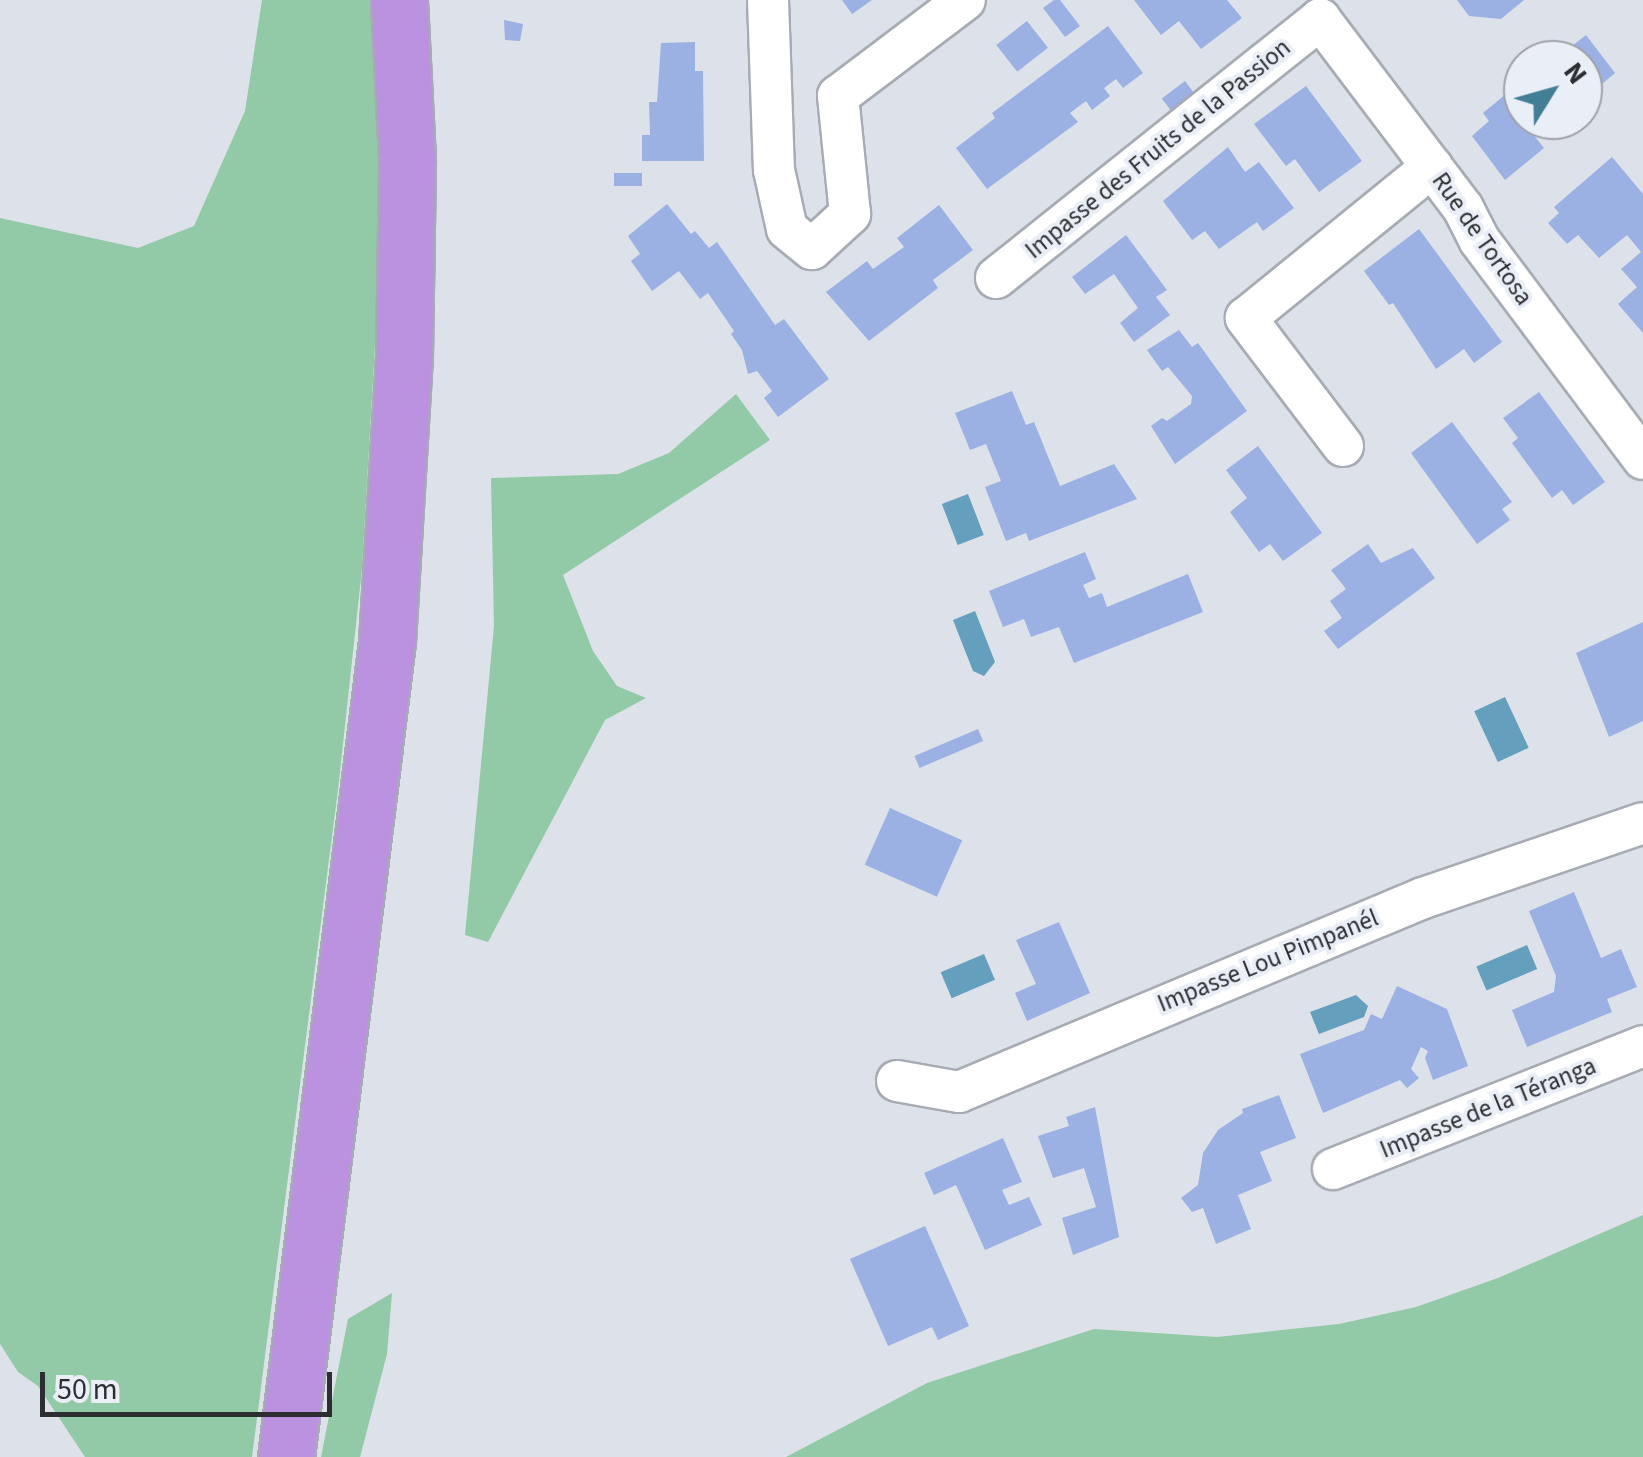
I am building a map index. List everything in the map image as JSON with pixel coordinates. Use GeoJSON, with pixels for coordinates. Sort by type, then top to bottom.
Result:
{"type":"FeatureCollection","features":[{"type":"Feature","properties":{"kind":"highway"},"geometry":{"type":"LineString","coordinates":[[286,1457],[387,642],[404,355],[407,159],[399,0]]}},
{"type":"Feature","properties":{"kind":"street"},"geometry":{"type":"LineString","coordinates":[[768,0],[774,170],[787,230],[812,249],[850,214],[838,96],[965,0]]}},
{"type":"Feature","properties":{"kind":"street","name":"Rue de Tortosa"},"geometry":{"type":"LineString","coordinates":[[1322,6],[1492,257],[1643,459]]}},
{"type":"Feature","properties":{"kind":"street","name":"Impasse des Fruits de la Passion"},"geometry":{"type":"LineString","coordinates":[[996,278],[1322,6]]}},
{"type":"Feature","properties":{"kind":"street"},"geometry":{"type":"LineString","coordinates":[[1343,446],[1246,318],[1432,166]]}},
{"type":"Feature","properties":{"kind":"street","name":"Impasse Lou Pimpanél"},"geometry":{"type":"LineString","coordinates":[[897,1082],[959,1092],[1423,898],[1643,823]]}},
{"type":"Feature","properties":{"kind":"street","name":"Impasse de la Téranga"},"geometry":{"type":"LineString","coordinates":[[1333,1170],[1643,1046]]}},
{"type":"Feature","properties":{"kind":"green space"},"geometry":{"type":"Polygon","coordinates":[[[262,0],[371,0],[379,133],[378,293],[362,569],[338,790],[252,1457],[85,1457],[38,1386],[18,1372],[0,1344],[0,218],[138,248],[194,226],[245,111],[262,0]]]}},
{"type":"Feature","properties":{"kind":"green space"},"geometry":{"type":"Polygon","coordinates":[[[736,394],[770,440],[563,575],[593,651],[617,686],[646,698],[605,720],[488,942],[465,935],[494,626],[491,478],[618,474],[669,453],[736,394]]]}},
{"type":"Feature","properties":{"kind":"green space"},"geometry":{"type":"Polygon","coordinates":[[[1643,1215],[1643,1457],[786,1457],[927,1383],[1094,1329],[1217,1337],[1339,1324],[1416,1307],[1498,1278],[1643,1215]]]}},
{"type":"Feature","properties":{"kind":"green space"},"geometry":{"type":"Polygon","coordinates":[[[392,1293],[387,1354],[360,1457],[321,1457],[348,1319],[392,1293]]]}},
{"type":"Feature","properties":{"kind":"water"},"geometry":{"type":"Polygon","coordinates":[[[968,494],[984,535],[958,545],[942,504],[968,494]]]}},
{"type":"Feature","properties":{"kind":"water"},"geometry":{"type":"Polygon","coordinates":[[[975,611],[995,662],[984,676],[973,671],[953,620],[975,611]]]}},
{"type":"Feature","properties":{"kind":"water"},"geometry":{"type":"Polygon","coordinates":[[[1505,697],[1529,748],[1498,762],[1474,711],[1505,697]]]}},
{"type":"Feature","properties":{"kind":"water"},"geometry":{"type":"Polygon","coordinates":[[[1527,945],[1537,969],[1487,990],[1476,966],[1527,945]]]}},
{"type":"Feature","properties":{"kind":"water"},"geometry":{"type":"Polygon","coordinates":[[[984,954],[995,980],[952,998],[941,972],[984,954]]]}},
{"type":"Feature","properties":{"kind":"water"},"geometry":{"type":"Polygon","coordinates":[[[1356,995],[1368,1006],[1364,1017],[1319,1034],[1310,1012],[1356,995]]]}},
{"type":"Feature","properties":{"kind":"building"},"geometry":{"type":"Polygon","coordinates":[[[842,0],[872,0],[852,14],[842,0]]]}},
{"type":"Feature","properties":{"kind":"building"},"geometry":{"type":"Polygon","coordinates":[[[1060,0],[1080,26],[1065,37],[1043,8],[1060,0]]]}},
{"type":"Feature","properties":{"kind":"building"},"geometry":{"type":"Polygon","coordinates":[[[1134,0],[1227,0],[1242,18],[1201,49],[1179,21],[1161,35],[1134,0]]]}},
{"type":"Feature","properties":{"kind":"building"},"geometry":{"type":"Polygon","coordinates":[[[1457,0],[1524,0],[1501,19],[1469,16],[1457,0]]]}},
{"type":"Feature","properties":{"kind":"building"},"geometry":{"type":"Polygon","coordinates":[[[504,20],[523,24],[520,41],[505,40],[504,20]]]}},
{"type":"Feature","properties":{"kind":"building"},"geometry":{"type":"Polygon","coordinates":[[[1027,21],[1048,48],[1017,72],[996,45],[1027,21]]]}},
{"type":"Feature","properties":{"kind":"building"},"geometry":{"type":"Polygon","coordinates":[[[1108,26],[1143,73],[1123,88],[1116,79],[1104,88],[1110,96],[1092,110],[1086,101],[1070,113],[1078,122],[987,189],[956,148],[995,118],[992,113],[1108,26]]]}},
{"type":"Feature","properties":{"kind":"building"},"geometry":{"type":"Polygon","coordinates":[[[695,42],[695,71],[703,71],[704,161],[642,161],[642,135],[650,135],[649,102],[657,102],[661,43],[695,42]]]}},
{"type":"Feature","properties":{"kind":"building"},"geometry":{"type":"Polygon","coordinates":[[[1603,57],[1615,73],[1603,83],[1603,57]]]}},
{"type":"Feature","properties":{"kind":"building"},"geometry":{"type":"Polygon","coordinates":[[[1185,81],[1194,93],[1171,110],[1162,98],[1185,81]]]}},
{"type":"Feature","properties":{"kind":"building"},"geometry":{"type":"Polygon","coordinates":[[[1306,86],[1362,161],[1319,192],[1295,159],[1286,166],[1254,124],[1306,86]]]}},
{"type":"Feature","properties":{"kind":"building"},"geometry":{"type":"Polygon","coordinates":[[[1503,96],[1503,140],[1538,140],[1544,148],[1505,180],[1472,136],[1489,121],[1483,113],[1503,96]]]}},
{"type":"Feature","properties":{"kind":"building"},"geometry":{"type":"Polygon","coordinates":[[[1228,147],[1245,172],[1259,162],[1294,208],[1263,231],[1257,222],[1219,249],[1205,231],[1192,240],[1163,201],[1228,147]]]}},
{"type":"Feature","properties":{"kind":"building"},"geometry":{"type":"Polygon","coordinates":[[[1612,157],[1643,194],[1643,333],[1618,304],[1637,287],[1621,269],[1641,252],[1627,235],[1599,258],[1578,235],[1567,244],[1548,223],[1559,213],[1554,207],[1612,157]]]}},
{"type":"Feature","properties":{"kind":"building"},"geometry":{"type":"Polygon","coordinates":[[[614,173],[642,173],[642,186],[614,186],[614,173]]]}},
{"type":"Feature","properties":{"kind":"building"},"geometry":{"type":"Polygon","coordinates":[[[667,204],[691,234],[695,231],[709,248],[717,242],[775,325],[784,319],[829,379],[778,417],[764,398],[772,391],[757,371],[748,374],[742,350],[731,334],[734,331],[708,293],[700,299],[679,271],[652,291],[631,261],[640,254],[628,236],[667,204]]]}},
{"type":"Feature","properties":{"kind":"building"},"geometry":{"type":"Polygon","coordinates":[[[939,205],[973,250],[933,280],[938,288],[869,341],[826,292],[867,261],[873,269],[904,247],[897,238],[939,205]]]}},
{"type":"Feature","properties":{"kind":"building"},"geometry":{"type":"Polygon","coordinates":[[[1419,229],[1502,342],[1474,363],[1464,349],[1436,369],[1393,303],[1389,305],[1364,271],[1419,229]]]}},
{"type":"Feature","properties":{"kind":"building"},"geometry":{"type":"Polygon","coordinates":[[[1126,235],[1167,290],[1156,297],[1170,315],[1134,342],[1120,323],[1138,308],[1114,274],[1085,294],[1072,277],[1126,235]]]}},
{"type":"Feature","properties":{"kind":"building"},"geometry":{"type":"Polygon","coordinates":[[[1179,330],[1192,347],[1198,343],[1247,411],[1175,464],[1151,426],[1162,418],[1167,421],[1191,404],[1192,396],[1168,367],[1162,371],[1147,350],[1179,330]]]}},
{"type":"Feature","properties":{"kind":"building"},"geometry":{"type":"Polygon","coordinates":[[[1012,391],[1026,425],[1034,422],[1060,486],[1114,464],[1137,499],[1029,541],[1026,533],[1006,541],[985,487],[1001,481],[986,444],[970,450],[955,413],[1012,391]]]}},
{"type":"Feature","properties":{"kind":"building"},"geometry":{"type":"Polygon","coordinates":[[[1539,392],[1605,482],[1573,505],[1562,490],[1552,498],[1512,443],[1518,438],[1503,418],[1539,392]]]}},
{"type":"Feature","properties":{"kind":"building"},"geometry":{"type":"Polygon","coordinates":[[[1452,422],[1512,502],[1502,509],[1510,520],[1477,544],[1411,453],[1452,422]]]}},
{"type":"Feature","properties":{"kind":"building"},"geometry":{"type":"Polygon","coordinates":[[[1258,446],[1322,533],[1283,561],[1270,544],[1259,552],[1230,512],[1247,498],[1226,470],[1258,446]]]}},
{"type":"Feature","properties":{"kind":"building"},"geometry":{"type":"Polygon","coordinates":[[[1368,544],[1381,563],[1413,548],[1435,578],[1338,649],[1324,631],[1342,618],[1330,601],[1346,589],[1331,570],[1368,544]]]}},
{"type":"Feature","properties":{"kind":"building"},"geometry":{"type":"Polygon","coordinates":[[[1085,552],[1096,579],[1083,585],[1089,598],[1102,593],[1107,607],[1188,574],[1203,612],[1074,663],[1059,627],[1031,637],[1024,619],[1003,627],[989,591],[1085,552]]]}},
{"type":"Feature","properties":{"kind":"building"},"geometry":{"type":"Polygon","coordinates":[[[1643,622],[1643,721],[1609,737],[1576,653],[1643,622]]]}},
{"type":"Feature","properties":{"kind":"building"},"geometry":{"type":"Polygon","coordinates":[[[978,729],[983,741],[920,768],[914,756],[978,729]]]}},
{"type":"Feature","properties":{"kind":"building"},"geometry":{"type":"Polygon","coordinates":[[[890,808],[962,840],[937,897],[865,865],[890,808]]]}},
{"type":"Feature","properties":{"kind":"building"},"geometry":{"type":"Polygon","coordinates":[[[1574,892],[1601,958],[1621,949],[1637,987],[1607,999],[1612,1012],[1527,1047],[1512,1010],[1554,992],[1556,976],[1529,911],[1574,892]]]}},
{"type":"Feature","properties":{"kind":"building"},"geometry":{"type":"Polygon","coordinates":[[[1059,922],[1090,993],[1027,1021],[1015,993],[1036,984],[1016,940],[1059,922]]]}},
{"type":"Feature","properties":{"kind":"building"},"geometry":{"type":"Polygon","coordinates":[[[1397,986],[1447,1009],[1468,1066],[1433,1080],[1425,1058],[1428,1051],[1421,1047],[1411,1069],[1419,1078],[1407,1088],[1400,1080],[1323,1113],[1300,1054],[1364,1030],[1371,1014],[1382,1019],[1397,986]]]}},
{"type":"Feature","properties":{"kind":"building"},"geometry":{"type":"Polygon","coordinates":[[[1279,1095],[1296,1138],[1260,1152],[1272,1181],[1238,1195],[1251,1229],[1216,1244],[1203,1208],[1192,1212],[1181,1198],[1198,1185],[1203,1153],[1218,1130],[1243,1113],[1242,1109],[1279,1095]]]}},
{"type":"Feature","properties":{"kind":"building"},"geometry":{"type":"Polygon","coordinates":[[[1095,1107],[1119,1237],[1073,1255],[1062,1218],[1096,1207],[1084,1168],[1053,1178],[1038,1136],[1069,1126],[1066,1117],[1095,1107]]]}},
{"type":"Feature","properties":{"kind":"building"},"geometry":{"type":"Polygon","coordinates":[[[1003,1138],[1022,1182],[1002,1190],[1009,1205],[1029,1197],[1042,1225],[985,1250],[956,1185],[934,1195],[924,1173],[1003,1138]]]}},
{"type":"Feature","properties":{"kind":"building"},"geometry":{"type":"Polygon","coordinates":[[[925,1226],[969,1326],[938,1340],[932,1327],[888,1346],[850,1259],[925,1226]]]}}]}
